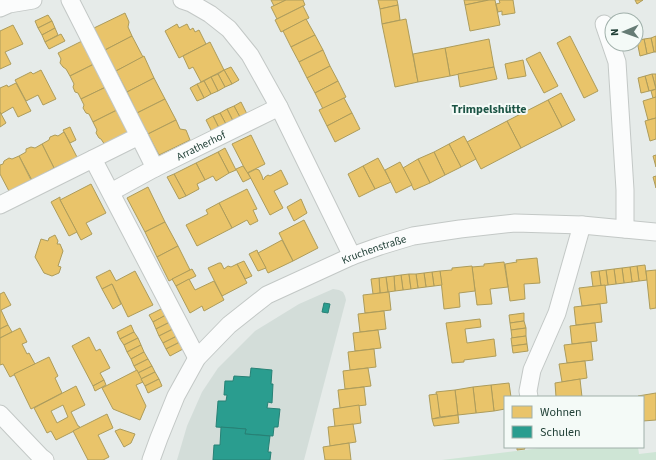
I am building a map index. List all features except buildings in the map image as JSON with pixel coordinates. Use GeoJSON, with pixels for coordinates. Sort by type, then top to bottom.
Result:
{"type":"FeatureCollection","features":[{"type":"Feature","properties":{"kind":"street"},"geometry":{"type":"LineString","coordinates":[[0,8],[9,4],[33,0]]}},
{"type":"Feature","properties":{"kind":"street"},"geometry":{"type":"LineString","coordinates":[[70,0],[155,168]]}},
{"type":"Feature","properties":{"kind":"street"},"geometry":{"type":"LineString","coordinates":[[182,0],[191,3],[210,14],[229,30],[250,55],[279,107],[352,256]]}},
{"type":"Feature","properties":{"kind":"street"},"geometry":{"type":"LineString","coordinates":[[614,52],[617,62],[625,190],[625,228]]}},
{"type":"Feature","properties":{"kind":"street","name":"Arratherhof"},"geometry":{"type":"LineString","coordinates":[[111,192],[155,168],[279,107]]}},
{"type":"Feature","properties":{"kind":"street"},"geometry":{"type":"LineString","coordinates":[[0,206],[139,136]]}},
{"type":"Feature","properties":{"kind":"street"},"geometry":{"type":"LineString","coordinates":[[93,159],[197,358]]}},
{"type":"Feature","properties":{"kind":"street","name":"Kruchenstraße"},"geometry":{"type":"LineString","coordinates":[[151,460],[176,396],[197,358],[229,325],[267,295],[352,256],[413,236],[515,223],[582,225],[656,232]]}},
{"type":"Feature","properties":{"kind":"street"},"geometry":{"type":"LineString","coordinates":[[529,396],[528,391],[532,370],[557,313],[582,225]]}},
{"type":"Feature","properties":{"kind":"street"},"geometry":{"type":"LineString","coordinates":[[0,414],[45,460]]}},
{"type":"Feature","properties":{"kind":"shaded area"},"geometry":{"type":"Polygon","coordinates":[[[333,289],[343,292],[346,300],[304,460],[177,460],[187,426],[202,392],[218,368],[255,331],[299,304],[333,289]]]}},
{"type":"Feature","properties":{"kind":"green space"},"geometry":{"type":"Polygon","coordinates":[[[540,448],[638,448],[639,454],[656,452],[656,460],[442,460],[540,448]]]}},
{"type":"Feature","properties":{"kind":"district","name":"Trimpelshütte"},"geometry":{"type":"Point","coordinates":[489,109]}}]}
